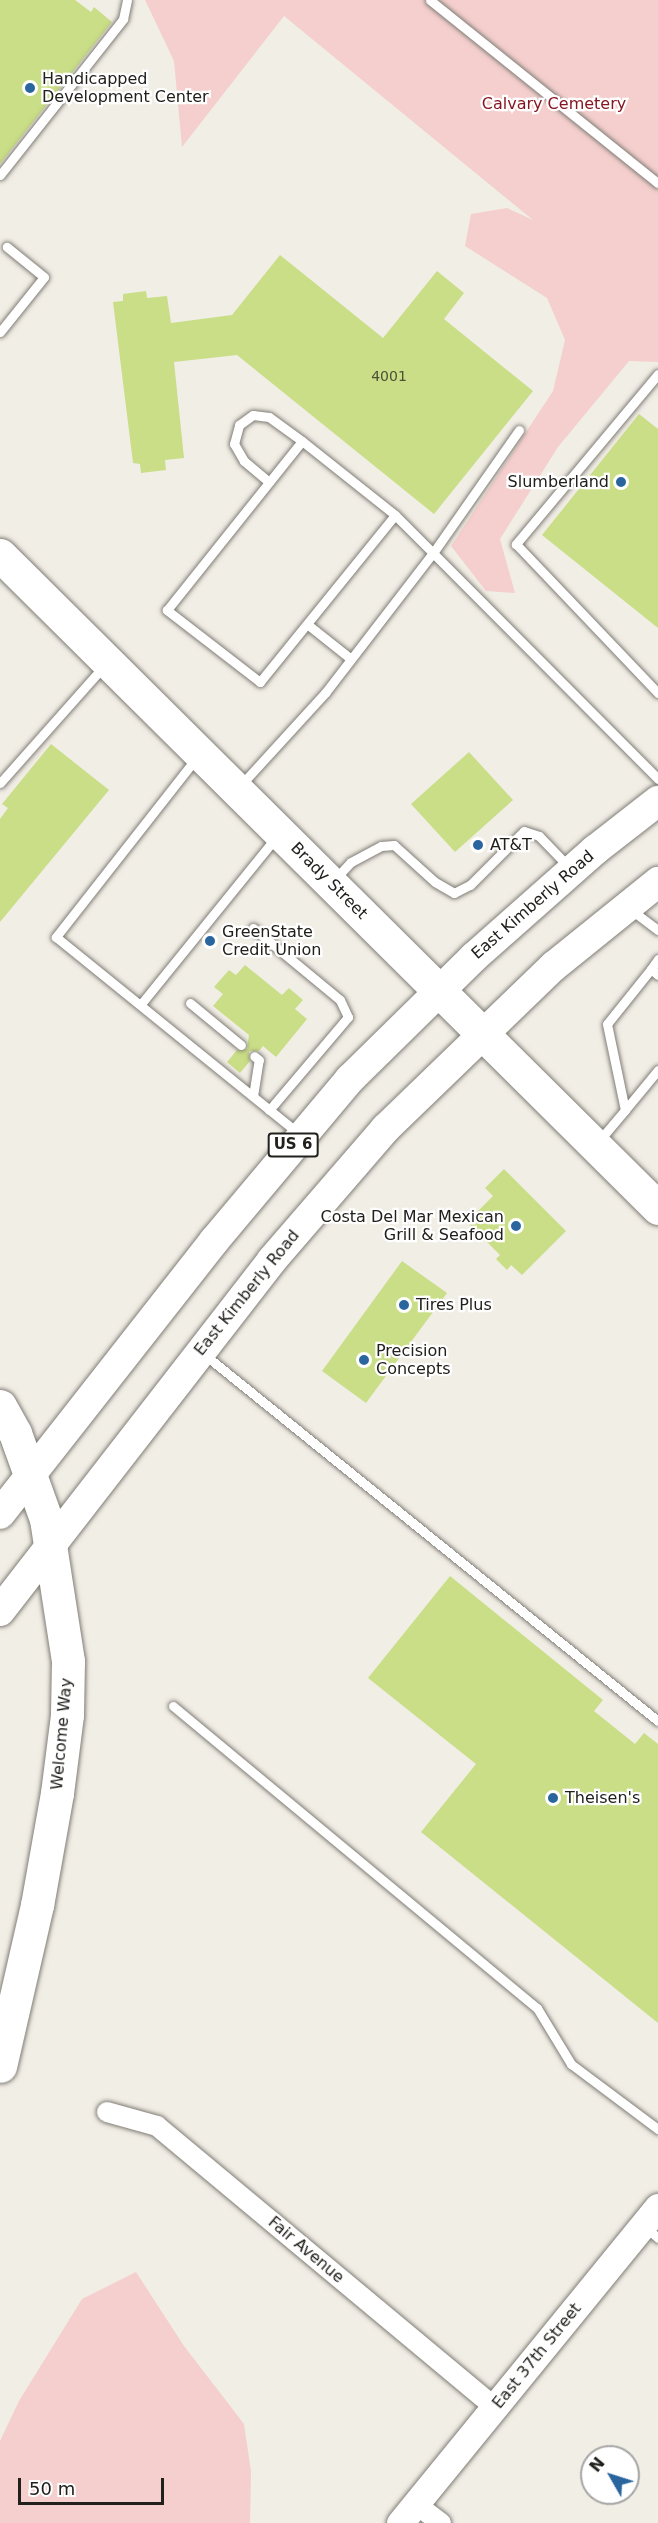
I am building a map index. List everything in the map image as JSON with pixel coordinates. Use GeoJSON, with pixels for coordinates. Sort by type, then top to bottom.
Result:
{"type":"FeatureCollection","features":[{"type":"Feature","properties":{"kind":"highway","name":"Brady Street"},"geometry":{"type":"LineString","coordinates":[[0,555],[658,1208]]}},
{"type":"Feature","properties":{"kind":"highway","name":"Welcome Way"},"geometry":{"type":"LineString","coordinates":[[0,1406],[30,1476],[51,1545],[68,1661],[67,1715],[37,1905],[0,2066]]}},
{"type":"Feature","properties":{"kind":"main road","name":"East Kimberly Road"},"geometry":{"type":"LineString","coordinates":[[0,1514],[301,1136],[393,1033],[572,870],[658,801]]}},
{"type":"Feature","properties":{"kind":"main road","name":"East Kimberly Road"},"geometry":{"type":"LineString","coordinates":[[0,1611],[272,1260],[386,1128],[482,1033],[626,906],[658,882]]}},
{"type":"Feature","properties":{"kind":"street","name":"Fair Avenue"},"geometry":{"type":"LineString","coordinates":[[107,2112],[157,2126],[495,2408]]}},
{"type":"Feature","properties":{"kind":"street","name":"East 37th Street"},"geometry":{"type":"LineString","coordinates":[[408,2514],[495,2408],[653,2224]]}},
{"type":"Feature","properties":{"kind":"street"},"geometry":{"type":"LineString","coordinates":[[408,2514],[441,2523]]}},
{"type":"Feature","properties":{"kind":"lane"},"geometry":{"type":"LineString","coordinates":[[0,175],[123,19],[127,0]]}},
{"type":"Feature","properties":{"kind":"lane"},"geometry":{"type":"LineString","coordinates":[[430,0],[658,183]]}},
{"type":"Feature","properties":{"kind":"lane"},"geometry":{"type":"LineString","coordinates":[[0,332],[44,277],[7,247]]}},
{"type":"Feature","properties":{"kind":"lane"},"geometry":{"type":"LineString","coordinates":[[658,374],[516,544],[658,693]]}},
{"type":"Feature","properties":{"kind":"lane"},"geometry":{"type":"LineString","coordinates":[[269,482],[244,461],[234,444],[239,425],[253,415],[269,417],[395,515],[658,779]]}},
{"type":"Feature","properties":{"kind":"lane"},"geometry":{"type":"LineString","coordinates":[[236,790],[325,693],[433,553],[519,430]]}},
{"type":"Feature","properties":{"kind":"lane"},"geometry":{"type":"LineString","coordinates":[[302,441],[167,610],[260,682],[395,515]]}},
{"type":"Feature","properties":{"kind":"lane"},"geometry":{"type":"LineString","coordinates":[[307,624],[351,659]]}},
{"type":"Feature","properties":{"kind":"lane"},"geometry":{"type":"LineString","coordinates":[[0,783],[107,662]]}},
{"type":"Feature","properties":{"kind":"lane"},"geometry":{"type":"LineString","coordinates":[[200,754],[56,937],[301,1136]]}},
{"type":"Feature","properties":{"kind":"lane"},"geometry":{"type":"LineString","coordinates":[[331,884],[351,862],[381,846],[394,845],[435,882],[454,893],[470,885],[524,831],[539,836],[572,870]]}},
{"type":"Feature","properties":{"kind":"lane"},"geometry":{"type":"LineString","coordinates":[[141,1004],[279,832]]}},
{"type":"Feature","properties":{"kind":"lane"},"geometry":{"type":"LineString","coordinates":[[626,906],[658,930]]}},
{"type":"Feature","properties":{"kind":"lane"},"geometry":{"type":"LineString","coordinates":[[252,928],[340,1000],[348,1017],[269,1110]]}},
{"type":"Feature","properties":{"kind":"lane"},"geometry":{"type":"LineString","coordinates":[[625,1110],[607,1024],[654,972],[658,959]]}},
{"type":"Feature","properties":{"kind":"lane"},"geometry":{"type":"LineString","coordinates":[[190,1003],[241,1045]]}},
{"type":"Feature","properties":{"kind":"lane"},"geometry":{"type":"LineString","coordinates":[[252,1096],[259,1060],[255,1056]]}},
{"type":"Feature","properties":{"kind":"lane"},"geometry":{"type":"LineString","coordinates":[[595,1146],[658,1070]]}},
{"type":"Feature","properties":{"kind":"lane"},"geometry":{"type":"LineString","coordinates":[[201,1351],[658,1721]]}},
{"type":"Feature","properties":{"kind":"lane"},"geometry":{"type":"LineString","coordinates":[[173,1706],[537,2008],[571,2064],[658,2129]]}},
{"type":"Feature","properties":{"kind":"green space","name":"Calvary Cemetery"},"geometry":{"type":"Polygon","coordinates":[[[145,0],[658,0],[658,362],[629,361],[558,447],[500,539],[515,593],[486,591],[451,546],[553,391],[565,340],[547,298],[465,246],[471,214],[507,208],[533,220],[284,16],[182,147],[174,61],[145,0]]]}},
{"type":"Feature","properties":{"kind":"green space"},"geometry":{"type":"Polygon","coordinates":[[[136,2272],[184,2346],[244,2424],[251,2471],[250,2523],[0,2523],[0,2441],[19,2401],[82,2299],[136,2272]]]}},
{"type":"Feature","properties":{"kind":"building","name":"Handicapped Development Center"},"geometry":{"type":"Polygon","coordinates":[[[0,0],[75,0],[91,12],[94,7],[112,22],[0,164],[0,0]]]}},
{"type":"Feature","properties":{"kind":"building"},"geometry":{"type":"Polygon","coordinates":[[[280,255],[383,338],[437,271],[464,293],[444,319],[533,391],[434,514],[237,355],[174,362],[184,458],[165,460],[166,470],[141,473],[140,464],[133,463],[113,302],[123,301],[123,294],[146,291],[147,298],[167,296],[171,323],[232,315],[280,255]]]}},
{"type":"Feature","properties":{"kind":"building","name":"Slumberland"},"geometry":{"type":"Polygon","coordinates":[[[639,414],[658,429],[658,628],[542,535],[639,414]]]}},
{"type":"Feature","properties":{"kind":"building"},"geometry":{"type":"Polygon","coordinates":[[[51,744],[109,790],[0,922],[0,819],[8,808],[2,804],[51,744]]]}},
{"type":"Feature","properties":{"kind":"building"},"geometry":{"type":"Polygon","coordinates":[[[469,752],[513,800],[455,852],[411,804],[469,752]]]}},
{"type":"Feature","properties":{"kind":"building"},"geometry":{"type":"Polygon","coordinates":[[[245,965],[282,995],[289,988],[303,1000],[295,1009],[307,1019],[276,1057],[263,1046],[259,1051],[249,1051],[250,1061],[240,1073],[227,1062],[237,1050],[247,1049],[249,1035],[213,1006],[223,994],[214,987],[229,970],[236,975],[245,965]]]}},
{"type":"Feature","properties":{"kind":"building","name":"Costa Del Mar Mexican Grill & Seafood"},"geometry":{"type":"Polygon","coordinates":[[[504,1169],[566,1231],[522,1275],[511,1265],[507,1270],[496,1259],[500,1255],[467,1222],[493,1196],[485,1188],[504,1169]]]}},
{"type":"Feature","properties":{"kind":"building"},"geometry":{"type":"Polygon","coordinates":[[[402,1261],[447,1293],[366,1403],[322,1371],[402,1261]]]}},
{"type":"Feature","properties":{"kind":"building","name":"Theisen's"},"geometry":{"type":"Polygon","coordinates":[[[450,1576],[603,1700],[594,1711],[635,1744],[644,1733],[658,1744],[658,2023],[421,1832],[476,1764],[368,1678],[450,1576]]]}},
{"type":"Feature","properties":{"kind":"place","name":"Handicapped Development Center"},"geometry":{"type":"Point","coordinates":[30,88]}},
{"type":"Feature","properties":{"kind":"place","name":"Slumberland"},"geometry":{"type":"Point","coordinates":[621,482]}},
{"type":"Feature","properties":{"kind":"place","name":"AT&T"},"geometry":{"type":"Point","coordinates":[478,845]}},
{"type":"Feature","properties":{"kind":"place","name":"GreenState Credit Union"},"geometry":{"type":"Point","coordinates":[210,941]}},
{"type":"Feature","properties":{"kind":"place","name":"Costa Del Mar Mexican Grill & Seafood"},"geometry":{"type":"Point","coordinates":[516,1226]}},
{"type":"Feature","properties":{"kind":"place","name":"Tires Plus"},"geometry":{"type":"Point","coordinates":[404,1305]}},
{"type":"Feature","properties":{"kind":"place","name":"Precision Concepts"},"geometry":{"type":"Point","coordinates":[364,1360]}},
{"type":"Feature","properties":{"kind":"place","name":"Theisen's"},"geometry":{"type":"Point","coordinates":[553,1798]}}]}
